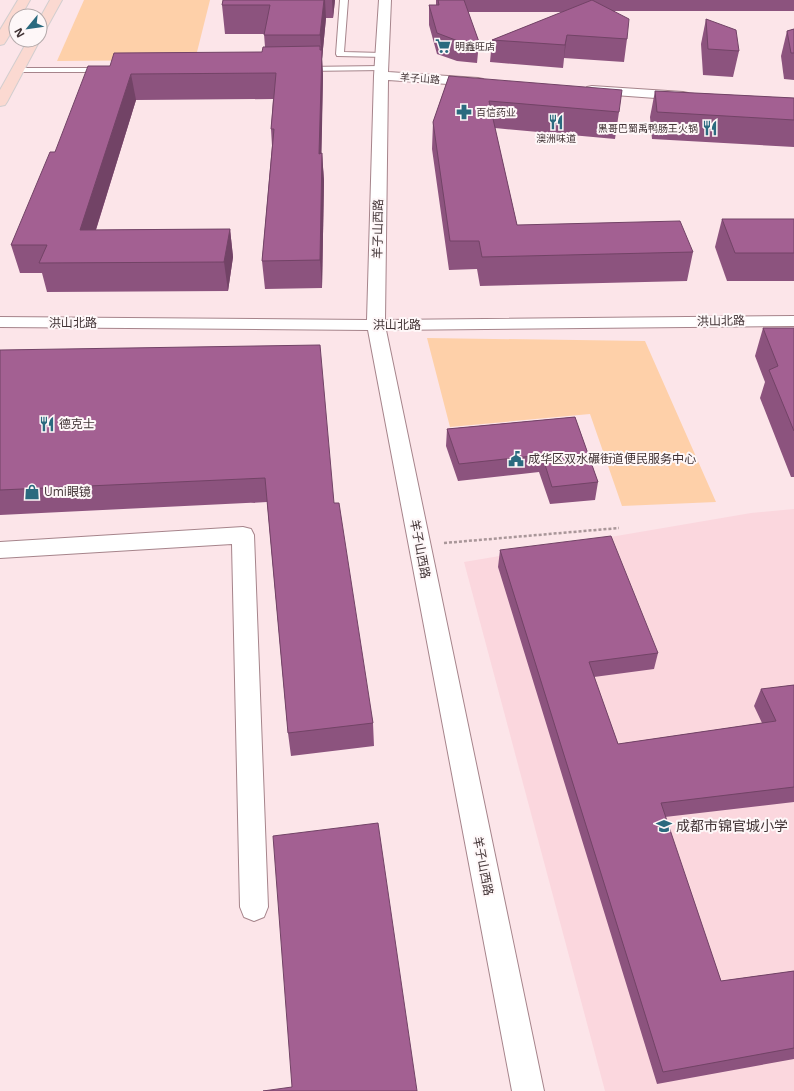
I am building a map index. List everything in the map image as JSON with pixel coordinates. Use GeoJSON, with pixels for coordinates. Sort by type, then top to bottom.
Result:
{"type":"FeatureCollection","features":[{"type":"Feature","properties":{"kind":"main road"},"geometry":{"type":"LineString","coordinates":[[1,37],[24,0]]}},
{"type":"Feature","properties":{"kind":"main road"},"geometry":{"type":"LineString","coordinates":[[48,15],[56,0]]}},
{"type":"Feature","properties":{"kind":"main road"},"geometry":{"type":"LineString","coordinates":[[0,102],[30,48]]}},
{"type":"Feature","properties":{"kind":"street","name":"羊子山西路"},"geometry":{"type":"LineString","coordinates":[[385,0],[381,66],[376,325],[528,1091]]}},
{"type":"Feature","properties":{"kind":"street","name":"羊子山路"},"geometry":{"type":"LineString","coordinates":[[381,66],[492,83]]}},
{"type":"Feature","properties":{"kind":"street"},"geometry":{"type":"LineString","coordinates":[[580,89],[699,97]]}},
{"type":"Feature","properties":{"kind":"street","name":"洪山北路"},"geometry":{"type":"LineString","coordinates":[[0,322],[376,325],[794,320]]}},
{"type":"Feature","properties":{"kind":"street"},"geometry":{"type":"LineString","coordinates":[[0,550],[243,535],[254,907]]}},
{"type":"Feature","properties":{"kind":"lane"},"geometry":{"type":"LineString","coordinates":[[344,0],[340,54],[381,66]]}},
{"type":"Feature","properties":{"kind":"lane"},"geometry":{"type":"LineString","coordinates":[[294,69],[381,66]]}},
{"type":"Feature","properties":{"kind":"lane"},"geometry":{"type":"LineString","coordinates":[[18,70],[112,70]]}},
{"type":"Feature","properties":{"kind":"path"},"geometry":{"type":"LineString","coordinates":[[419,545],[619,528]]}},
{"type":"Feature","properties":{"kind":"shaded area"},"geometry":{"type":"Polygon","coordinates":[[[84,0],[210,0],[195,60],[57,61],[84,0]]]}},
{"type":"Feature","properties":{"kind":"shaded area"},"geometry":{"type":"Polygon","coordinates":[[[427,338],[645,341],[716,502],[622,506],[590,414],[450,427],[427,338]]]}},
{"type":"Feature","properties":{"kind":"shaded area","name":"成都市锦官城小学"},"geometry":{"type":"Polygon","coordinates":[[[794,509],[794,1091],[605,1091],[464,562],[751,513],[794,509]]]}},
{"type":"Feature","properties":{"kind":"building"},"geometry":{"type":"Polygon","coordinates":[[[223,0],[324,0],[320,35],[264,35],[270,5],[222,5],[223,0]]]}},
{"type":"Feature","properties":{"kind":"building"},"geometry":{"type":"Polygon","coordinates":[[[438,0],[464,0],[479,42],[458,41],[437,33],[429,5],[439,5],[438,0]]]}},
{"type":"Feature","properties":{"kind":"building"},"geometry":{"type":"Polygon","coordinates":[[[592,0],[629,19],[627,39],[567,35],[565,45],[492,40],[592,0]]]}},
{"type":"Feature","properties":{"kind":"building"},"geometry":{"type":"Polygon","coordinates":[[[706,19],[736,30],[739,51],[708,49],[706,19]]]}},
{"type":"Feature","properties":{"kind":"building"},"geometry":{"type":"Polygon","coordinates":[[[794,29],[794,53],[791,53],[787,31],[794,29]]]}},
{"type":"Feature","properties":{"kind":"building"},"geometry":{"type":"Polygon","coordinates":[[[320,46],[320,50],[322,50],[319,154],[322,153],[320,260],[262,261],[274,129],[271,129],[276,73],[131,74],[80,230],[230,229],[224,262],[39,263],[47,245],[11,245],[50,152],[55,152],[88,66],[110,66],[114,53],[262,52],[263,47],[320,46]]]}},
{"type":"Feature","properties":{"kind":"building"},"geometry":{"type":"Polygon","coordinates":[[[449,76],[622,90],[619,112],[489,101],[517,225],[680,221],[693,252],[482,257],[479,241],[450,241],[433,122],[449,76]]]}},
{"type":"Feature","properties":{"kind":"building"},"geometry":{"type":"Polygon","coordinates":[[[655,91],[794,98],[794,120],[657,112],[655,91]]]}},
{"type":"Feature","properties":{"kind":"building"},"geometry":{"type":"Polygon","coordinates":[[[722,219],[794,219],[794,253],[735,253],[722,219]]]}},
{"type":"Feature","properties":{"kind":"building"},"geometry":{"type":"Polygon","coordinates":[[[763,328],[794,328],[794,431],[769,370],[778,366],[763,328]]]}},
{"type":"Feature","properties":{"kind":"building"},"geometry":{"type":"Polygon","coordinates":[[[320,345],[334,503],[339,503],[373,723],[288,733],[265,478],[0,490],[0,350],[320,345]]]}},
{"type":"Feature","properties":{"kind":"building"},"geometry":{"type":"Polygon","coordinates":[[[575,417],[598,482],[552,487],[542,455],[459,464],[447,429],[575,417]]]}},
{"type":"Feature","properties":{"kind":"building"},"geometry":{"type":"Polygon","coordinates":[[[611,536],[658,653],[589,662],[618,744],[776,721],[761,689],[794,685],[794,787],[661,803],[721,981],[794,971],[794,1048],[663,1072],[500,550],[611,536]]]}},
{"type":"Feature","properties":{"kind":"building"},"geometry":{"type":"Polygon","coordinates":[[[378,823],[417,1091],[263,1091],[292,1087],[273,836],[378,823]]]}},
{"type":"Feature","properties":{"kind":"place","name":"明鑫旺店"},"geometry":{"type":"Point","coordinates":[443,46]}},
{"type":"Feature","properties":{"kind":"place","name":"百信药业"},"geometry":{"type":"Point","coordinates":[464,112]}},
{"type":"Feature","properties":{"kind":"place","name":"澳洲味道"},"geometry":{"type":"Point","coordinates":[556,122]}},
{"type":"Feature","properties":{"kind":"place","name":"黑哥巴蜀禹鸭肠王火锅"},"geometry":{"type":"Point","coordinates":[710,128]}},
{"type":"Feature","properties":{"kind":"place","name":"德克士"},"geometry":{"type":"Point","coordinates":[47,424]}},
{"type":"Feature","properties":{"kind":"place","name":"成华区双水碾街道便民服务中心"},"geometry":{"type":"Point","coordinates":[516,459]}},
{"type":"Feature","properties":{"kind":"place","name":"Umi眼镜"},"geometry":{"type":"Point","coordinates":[32,492]}},
{"type":"Feature","properties":{"kind":"place","name":"成都市锦官城小学"},"geometry":{"type":"Point","coordinates":[664,826]}}]}
